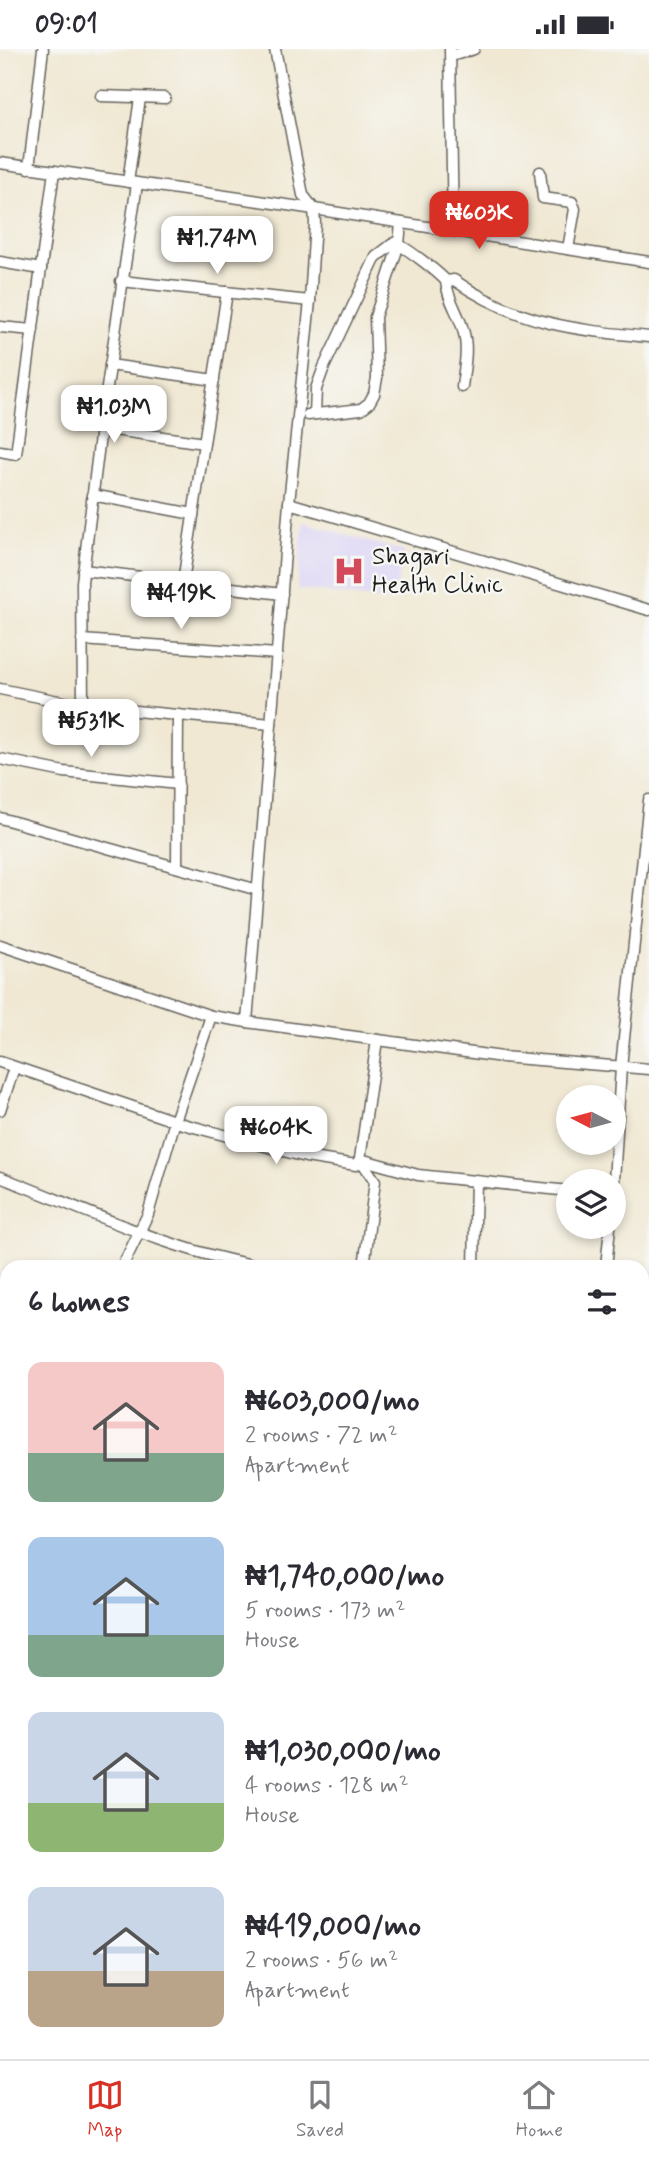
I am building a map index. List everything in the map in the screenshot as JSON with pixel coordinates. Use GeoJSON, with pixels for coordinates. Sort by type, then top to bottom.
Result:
{"type":"FeatureCollection","features":[{"type":"Feature","properties":{"kind":"street"},"geometry":{"type":"LineString","coordinates":[[29,167],[43,49]]}},
{"type":"Feature","properties":{"kind":"street"},"geometry":{"type":"LineString","coordinates":[[247,1022],[289,503],[310,301],[314,209],[303,195],[275,49]]}},
{"type":"Feature","properties":{"kind":"street"},"geometry":{"type":"LineString","coordinates":[[453,230],[450,52],[474,49]]}},
{"type":"Feature","properties":{"kind":"street"},"geometry":{"type":"LineString","coordinates":[[101,96],[165,98]]}},
{"type":"Feature","properties":{"kind":"street"},"geometry":{"type":"LineString","coordinates":[[83,706],[83,570],[121,281],[140,98]]}},
{"type":"Feature","properties":{"kind":"street"},"geometry":{"type":"LineString","coordinates":[[0,163],[649,262]]}},
{"type":"Feature","properties":{"kind":"street"},"geometry":{"type":"LineString","coordinates":[[0,451],[16,454],[54,171]]}},
{"type":"Feature","properties":{"kind":"street"},"geometry":{"type":"LineString","coordinates":[[540,172],[543,198],[572,202],[575,209],[569,249]]}},
{"type":"Feature","properties":{"kind":"street"},"geometry":{"type":"LineString","coordinates":[[298,418],[360,408],[369,403],[374,394],[377,378],[375,317],[399,244],[401,223]]}},
{"type":"Feature","properties":{"kind":"street"},"geometry":{"type":"LineString","coordinates":[[315,414],[316,389],[324,367],[376,257],[394,243],[436,269],[446,281],[446,291],[467,345],[462,387]]}},
{"type":"Feature","properties":{"kind":"street"},"geometry":{"type":"LineString","coordinates":[[0,262],[41,269]]}},
{"type":"Feature","properties":{"kind":"street"},"geometry":{"type":"LineString","coordinates":[[446,281],[454,280],[480,298],[536,320],[584,330],[649,337]]}},
{"type":"Feature","properties":{"kind":"street"},"geometry":{"type":"LineString","coordinates":[[121,281],[310,301]]}},
{"type":"Feature","properties":{"kind":"street"},"geometry":{"type":"LineString","coordinates":[[183,582],[227,292]]}},
{"type":"Feature","properties":{"kind":"street"},"geometry":{"type":"LineString","coordinates":[[0,327],[33,330]]}},
{"type":"Feature","properties":{"kind":"street"},"geometry":{"type":"LineString","coordinates":[[110,365],[214,380]]}},
{"type":"Feature","properties":{"kind":"street"},"geometry":{"type":"LineString","coordinates":[[101,428],[204,443]]}},
{"type":"Feature","properties":{"kind":"street"},"geometry":{"type":"LineString","coordinates":[[92,495],[194,514]]}},
{"type":"Feature","properties":{"kind":"street"},"geometry":{"type":"LineString","coordinates":[[289,503],[649,610]]}},
{"type":"Feature","properties":{"kind":"street"},"geometry":{"type":"LineString","coordinates":[[83,570],[282,594]]}},
{"type":"Feature","properties":{"kind":"street"},"geometry":{"type":"LineString","coordinates":[[82,640],[277,654]]}},
{"type":"Feature","properties":{"kind":"street"},"geometry":{"type":"LineString","coordinates":[[0,689],[83,706],[271,724]]}},
{"type":"Feature","properties":{"kind":"street"},"geometry":{"type":"LineString","coordinates":[[177,867],[178,715]]}},
{"type":"Feature","properties":{"kind":"street"},"geometry":{"type":"LineString","coordinates":[[0,759],[64,772],[178,784]]}},
{"type":"Feature","properties":{"kind":"street"},"geometry":{"type":"LineString","coordinates":[[615,1169],[621,1067],[649,800]]}},
{"type":"Feature","properties":{"kind":"street"},"geometry":{"type":"LineString","coordinates":[[0,818],[258,890]]}},
{"type":"Feature","properties":{"kind":"street"},"geometry":{"type":"LineString","coordinates":[[0,945],[211,1016],[502,1057],[649,1069]]}},
{"type":"Feature","properties":{"kind":"street"},"geometry":{"type":"LineString","coordinates":[[126,1260],[148,1214],[175,1121],[211,1016]]}},
{"type":"Feature","properties":{"kind":"street"},"geometry":{"type":"LineString","coordinates":[[0,1062],[175,1121],[306,1157],[356,1165],[360,1159],[377,1040]]}},
{"type":"Feature","properties":{"kind":"street"},"geometry":{"type":"LineString","coordinates":[[0,1110],[14,1068]]}},
{"type":"Feature","properties":{"kind":"street"},"geometry":{"type":"LineString","coordinates":[[360,1159],[418,1175],[556,1190]]}},
{"type":"Feature","properties":{"kind":"street"},"geometry":{"type":"LineString","coordinates":[[360,1159],[374,1181],[365,1260]]}},
{"type":"Feature","properties":{"kind":"street"},"geometry":{"type":"LineString","coordinates":[[0,1177],[140,1231],[234,1260]]}},
{"type":"Feature","properties":{"kind":"street"},"geometry":{"type":"LineString","coordinates":[[474,1260],[476,1181]]}},
{"type":"Feature","properties":{"kind":"street"},"geometry":{"type":"LineString","coordinates":[[607,1260],[609,1239]]}},
{"type":"Feature","properties":{"kind":"shaded area","name":"Shagari Health Clinic"},"geometry":{"type":"Polygon","coordinates":[[[303,522],[405,552],[393,601],[297,589],[303,522]]]}},
{"type":"Feature","properties":{"kind":"place","name":"Shagari Health Clinic"},"geometry":{"type":"Point","coordinates":[349,571]}}]}
